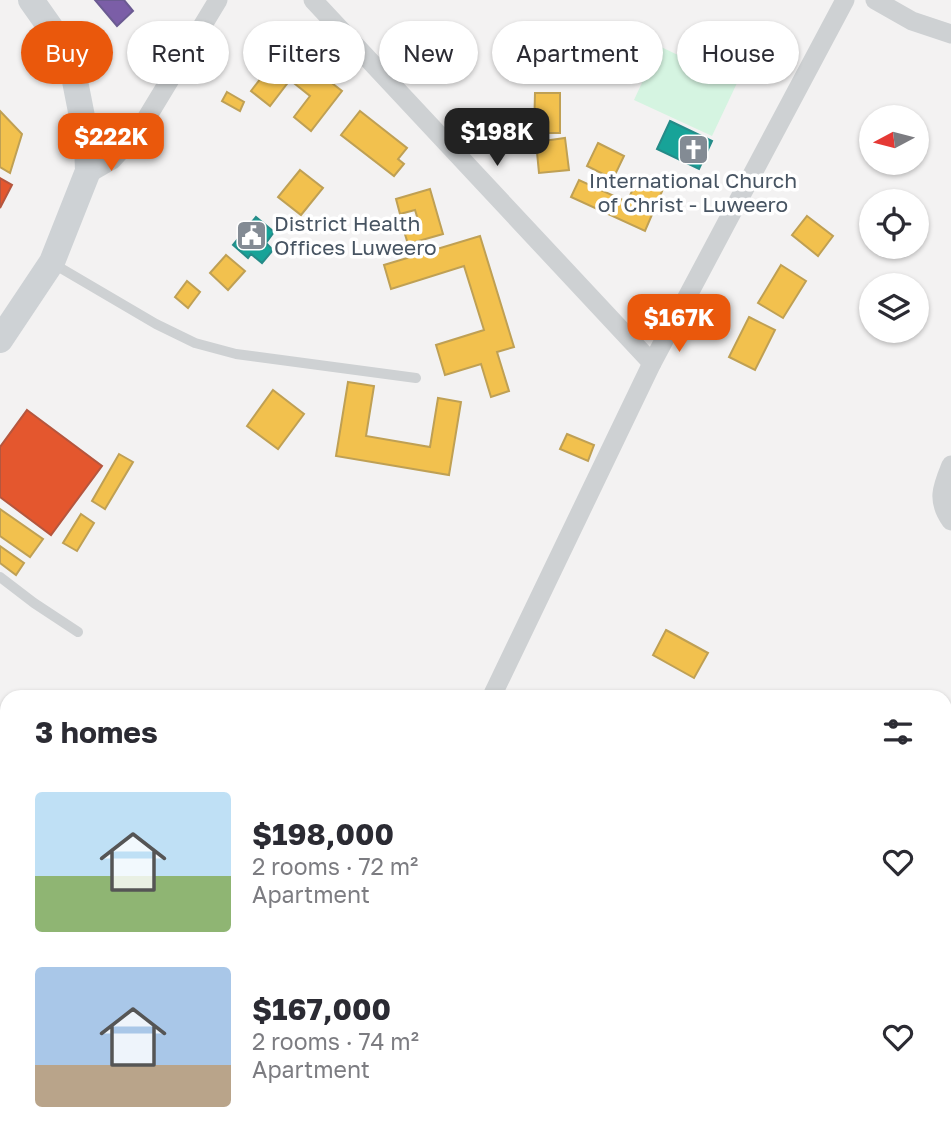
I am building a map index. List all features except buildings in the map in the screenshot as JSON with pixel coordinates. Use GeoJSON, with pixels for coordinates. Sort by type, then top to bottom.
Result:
{"type":"FeatureCollection","features":[{"type":"Feature","properties":{"kind":"main road"},"geometry":{"type":"LineString","coordinates":[[0,341],[52,262],[88,171],[87,142],[74,76],[62,44],[31,0]]}},
{"type":"Feature","properties":{"kind":"street"},"geometry":{"type":"LineString","coordinates":[[88,171],[112,160],[143,124],[218,0]]}},
{"type":"Feature","properties":{"kind":"street"},"geometry":{"type":"LineString","coordinates":[[313,0],[652,363]]}},
{"type":"Feature","properties":{"kind":"street"},"geometry":{"type":"LineString","coordinates":[[497,690],[652,363],[845,0]]}},
{"type":"Feature","properties":{"kind":"street"},"geometry":{"type":"LineString","coordinates":[[878,1],[912,21],[951,34]]}},
{"type":"Feature","properties":{"kind":"street"},"geometry":{"type":"LineString","coordinates":[[951,465],[941,497],[951,521]]}},
{"type":"Feature","properties":{"kind":"lane"},"geometry":{"type":"LineString","coordinates":[[52,262],[156,324],[195,343],[236,354],[416,378]]}},
{"type":"Feature","properties":{"kind":"lane"},"geometry":{"type":"LineString","coordinates":[[0,577],[78,632]]}},
{"type":"Feature","properties":{"kind":"green space"},"geometry":{"type":"Polygon","coordinates":[[[663,48],[677,55],[677,84],[737,84],[712,136],[634,100],[641,84],[663,84],[663,48]]]}},
{"type":"Feature","properties":{"kind":"place","name":"International Church of Christ - Luweero"},"geometry":{"type":"Point","coordinates":[693,149]}},
{"type":"Feature","properties":{"kind":"place","name":"District Health Offices Luweero"},"geometry":{"type":"Point","coordinates":[251,236]}}]}
